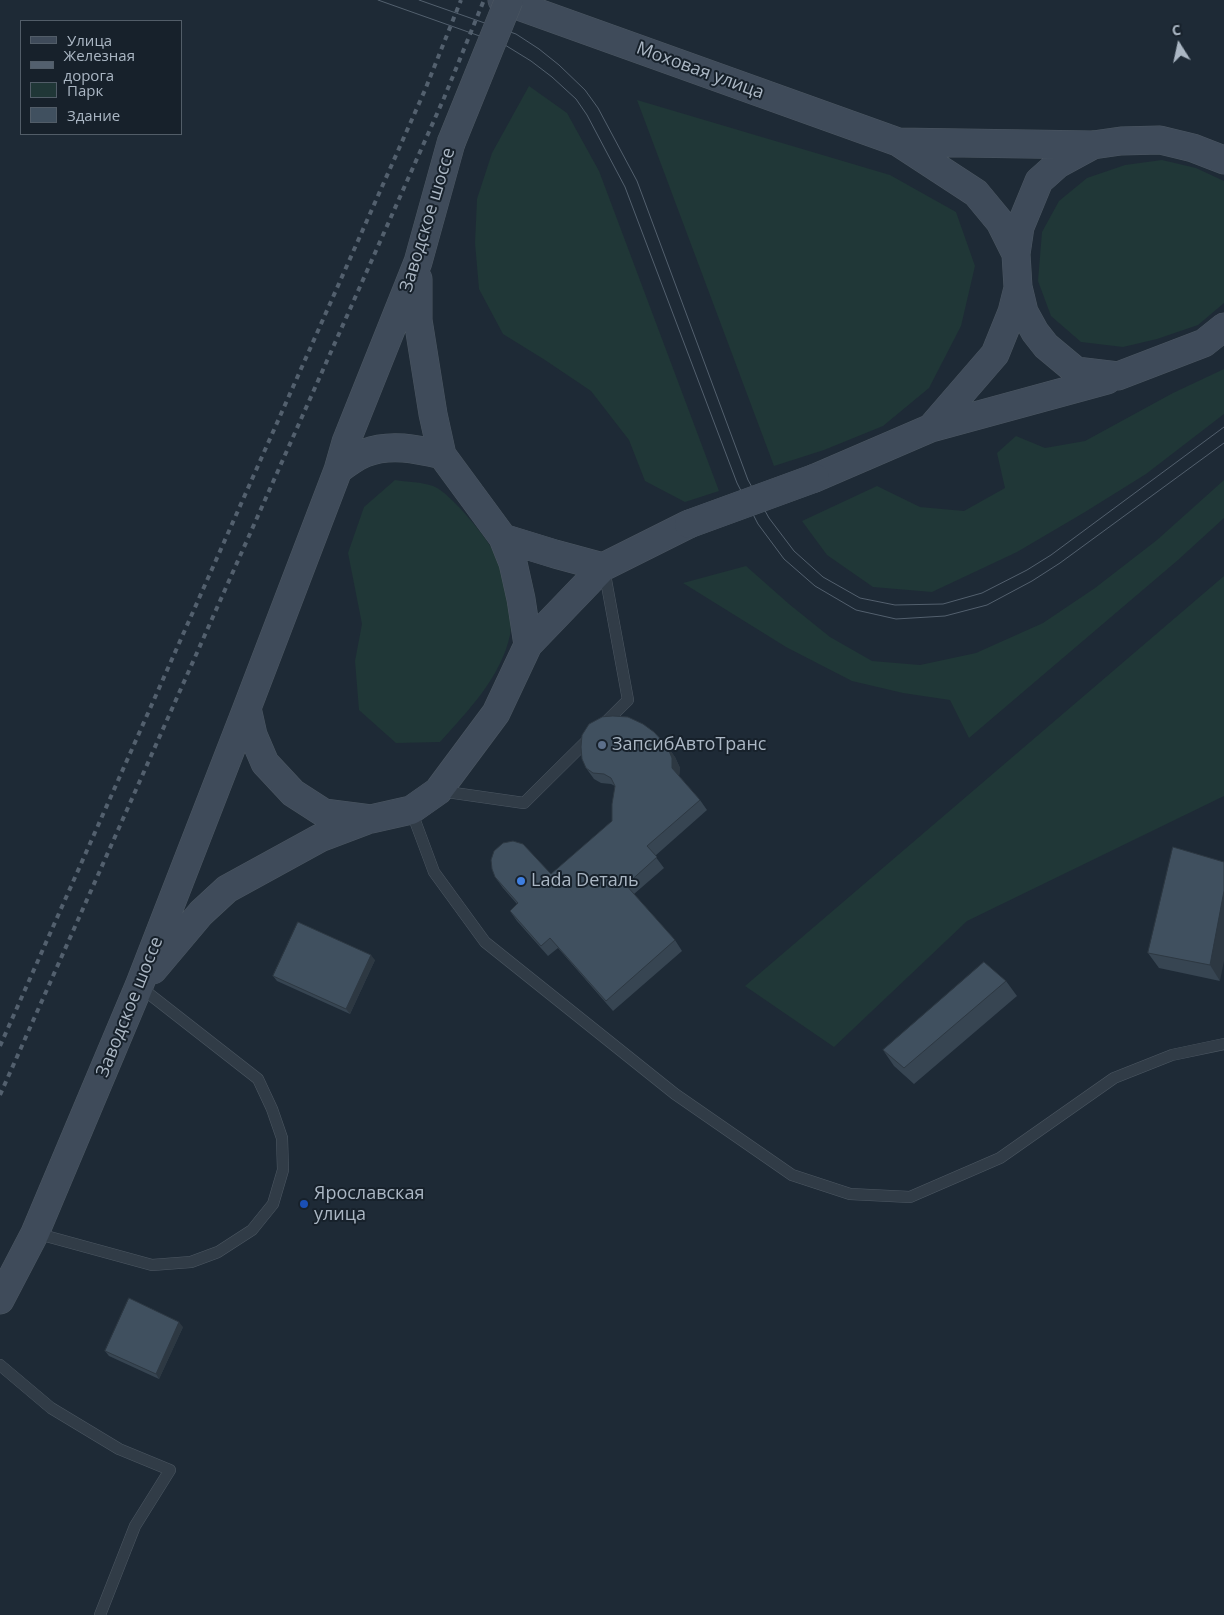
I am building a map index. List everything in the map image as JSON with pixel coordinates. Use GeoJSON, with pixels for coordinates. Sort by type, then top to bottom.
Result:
{"type":"FeatureCollection","features":[{"type":"Feature","properties":{"kind":"main road","name":"Моховая улица"},"geometry":{"type":"LineString","coordinates":[[502,0],[898,142]]}},
{"type":"Feature","properties":{"kind":"main road","name":"Заводское шоссе"},"geometry":{"type":"LineString","coordinates":[[0,1300],[35,1233],[139,986],[338,470],[346,442],[418,262],[451,143],[509,0]]}},
{"type":"Feature","properties":{"kind":"main road"},"geometry":{"type":"LineString","coordinates":[[898,142],[1093,145],[1121,141],[1160,140],[1193,148],[1224,160]]}},
{"type":"Feature","properties":{"kind":"main road"},"geometry":{"type":"LineString","coordinates":[[898,142],[976,192],[1000,222],[1016,254]]}},
{"type":"Feature","properties":{"kind":"main road"},"geometry":{"type":"LineString","coordinates":[[1093,145],[1058,164],[1038,182],[1020,227],[1016,254],[1018,287],[1024,312],[1035,332],[1046,346],[1076,371],[1118,376]]}},
{"type":"Feature","properties":{"kind":"main road"},"geometry":{"type":"LineString","coordinates":[[418,262],[418,320],[433,414],[442,455],[503,538],[513,563],[522,599],[528,646]]}},
{"type":"Feature","properties":{"kind":"main road"},"geometry":{"type":"LineString","coordinates":[[931,428],[995,354],[1012,312],[1018,287]]}},
{"type":"Feature","properties":{"kind":"main road"},"geometry":{"type":"LineString","coordinates":[[139,986],[201,912],[227,888],[320,838],[371,819],[411,810],[438,791],[496,713],[528,646],[603,566],[689,524],[815,478],[931,428],[1118,376],[1217,335]]}},
{"type":"Feature","properties":{"kind":"main road"},"geometry":{"type":"LineString","coordinates":[[338,470],[364,453],[393,448],[416,449],[442,455]]}},
{"type":"Feature","properties":{"kind":"main road"},"geometry":{"type":"LineString","coordinates":[[503,538],[603,566]]}},
{"type":"Feature","properties":{"kind":"main road"},"geometry":{"type":"LineString","coordinates":[[247,708],[253,735],[265,763],[293,793],[324,813],[371,819]]}},
{"type":"Feature","properties":{"kind":"lane"},"geometry":{"type":"LineString","coordinates":[[438,791],[524,803],[628,700],[603,566]]}},
{"type":"Feature","properties":{"kind":"lane"},"geometry":{"type":"LineString","coordinates":[[411,810],[434,872],[485,942],[675,1094],[792,1175],[850,1194],[910,1198],[1000,1158],[1114,1078],[1172,1055],[1224,1044]]}},
{"type":"Feature","properties":{"kind":"lane"},"geometry":{"type":"LineString","coordinates":[[35,1233],[152,1265],[191,1262],[218,1252],[252,1230],[273,1204],[283,1170],[282,1138],[272,1109],[258,1079],[139,986]]}},
{"type":"Feature","properties":{"kind":"lane"},"geometry":{"type":"LineString","coordinates":[[0,1365],[51,1408],[119,1449],[170,1470],[135,1526],[100,1615]]}},
{"type":"Feature","properties":{"kind":"green space"},"geometry":{"type":"Polygon","coordinates":[[[529,86],[567,113],[599,171],[719,491],[685,502],[645,481],[629,440],[591,391],[503,334],[479,289],[475,243],[477,199],[492,153],[529,86]]]}},
{"type":"Feature","properties":{"kind":"green space"},"geometry":{"type":"Polygon","coordinates":[[[637,100],[890,175],[956,212],[975,266],[961,326],[929,388],[883,426],[824,450],[774,466],[637,100]]]}},
{"type":"Feature","properties":{"kind":"green space"},"geometry":{"type":"Polygon","coordinates":[[[1162,160],[1196,168],[1224,181],[1224,303],[1198,325],[1157,339],[1123,347],[1081,342],[1051,316],[1038,281],[1042,232],[1059,201],[1087,178],[1125,165],[1162,160]]]}},
{"type":"Feature","properties":{"kind":"green space"},"geometry":{"type":"Polygon","coordinates":[[[1224,369],[1224,414],[1146,474],[1017,552],[932,592],[873,587],[827,555],[802,521],[877,486],[920,507],[964,511],[1005,488],[997,453],[1016,436],[1045,448],[1085,441],[1173,393],[1224,369]]]}},
{"type":"Feature","properties":{"kind":"green space"},"geometry":{"type":"Polygon","coordinates":[[[395,480],[433,486],[459,508],[488,542],[494,552],[508,597],[511,628],[506,650],[499,665],[482,693],[440,742],[396,743],[359,710],[355,661],[362,624],[348,553],[364,507],[395,480]]]}},
{"type":"Feature","properties":{"kind":"green space"},"geometry":{"type":"Polygon","coordinates":[[[1224,480],[1224,518],[1178,560],[969,738],[950,700],[903,693],[852,681],[786,647],[683,583],[746,566],[830,637],[872,661],[920,665],[976,653],[1043,623],[1095,588],[1157,540],[1224,480]]]}},
{"type":"Feature","properties":{"kind":"green space"},"geometry":{"type":"Polygon","coordinates":[[[1224,576],[1224,796],[967,921],[834,1047],[745,986],[1224,576]]]}},
{"type":"Feature","properties":{"kind":"building"},"geometry":{"type":"Polygon","coordinates":[[[602,717],[628,717],[654,732],[667,746],[672,758],[672,768],[700,800],[647,846],[657,857],[626,885],[675,940],[606,1001],[550,938],[541,946],[510,911],[518,903],[495,877],[491,860],[494,851],[503,843],[513,841],[523,844],[551,874],[612,821],[615,786],[611,778],[604,774],[593,773],[586,768],[582,759],[581,747],[582,735],[589,724],[602,717]]]}},
{"type":"Feature","properties":{"kind":"building"},"geometry":{"type":"Polygon","coordinates":[[[1173,847],[1224,862],[1224,891],[1210,965],[1148,953],[1173,847]]]}},
{"type":"Feature","properties":{"kind":"building"},"geometry":{"type":"Polygon","coordinates":[[[298,922],[371,955],[346,1009],[273,976],[298,922]]]}},
{"type":"Feature","properties":{"kind":"building"},"geometry":{"type":"Polygon","coordinates":[[[984,962],[1006,981],[904,1068],[883,1050],[984,962]]]}},
{"type":"Feature","properties":{"kind":"building"},"geometry":{"type":"Polygon","coordinates":[[[129,1298],[179,1322],[156,1374],[105,1351],[129,1298]]]}},
{"type":"Feature","properties":{"kind":"tram line"},"geometry":{"type":"LineString","coordinates":[[378,0],[505,45],[531,61],[576,99],[587,115],[625,187],[737,483],[758,524],[784,559],[815,586],[856,610],[896,619],[945,616],[987,605],[1032,581],[1060,563],[1224,443]]}},
{"type":"Feature","properties":{"kind":"tram line"},"geometry":{"type":"LineString","coordinates":[[419,0],[516,34],[559,65],[585,90],[598,108],[637,181],[748,480],[769,518],[794,551],[823,577],[860,598],[895,605],[943,604],[982,593],[1027,570],[1051,555],[1224,427]]}},
{"type":"Feature","properties":{"kind":"railway"},"geometry":{"type":"LineString","coordinates":[[0,1046],[425,90],[461,0]]}},
{"type":"Feature","properties":{"kind":"railway"},"geometry":{"type":"LineString","coordinates":[[0,1095],[444,98],[484,0]]}},
{"type":"Feature","properties":{"kind":"place","name":"ЗапсибАвтоТранс"},"geometry":{"type":"Point","coordinates":[602,745]}},
{"type":"Feature","properties":{"kind":"place","name":"Lada Dеталь"},"geometry":{"type":"Point","coordinates":[521,881]}},
{"type":"Feature","properties":{"kind":"place","name":"Ярославская улица"},"geometry":{"type":"Point","coordinates":[304,1204]}}]}
